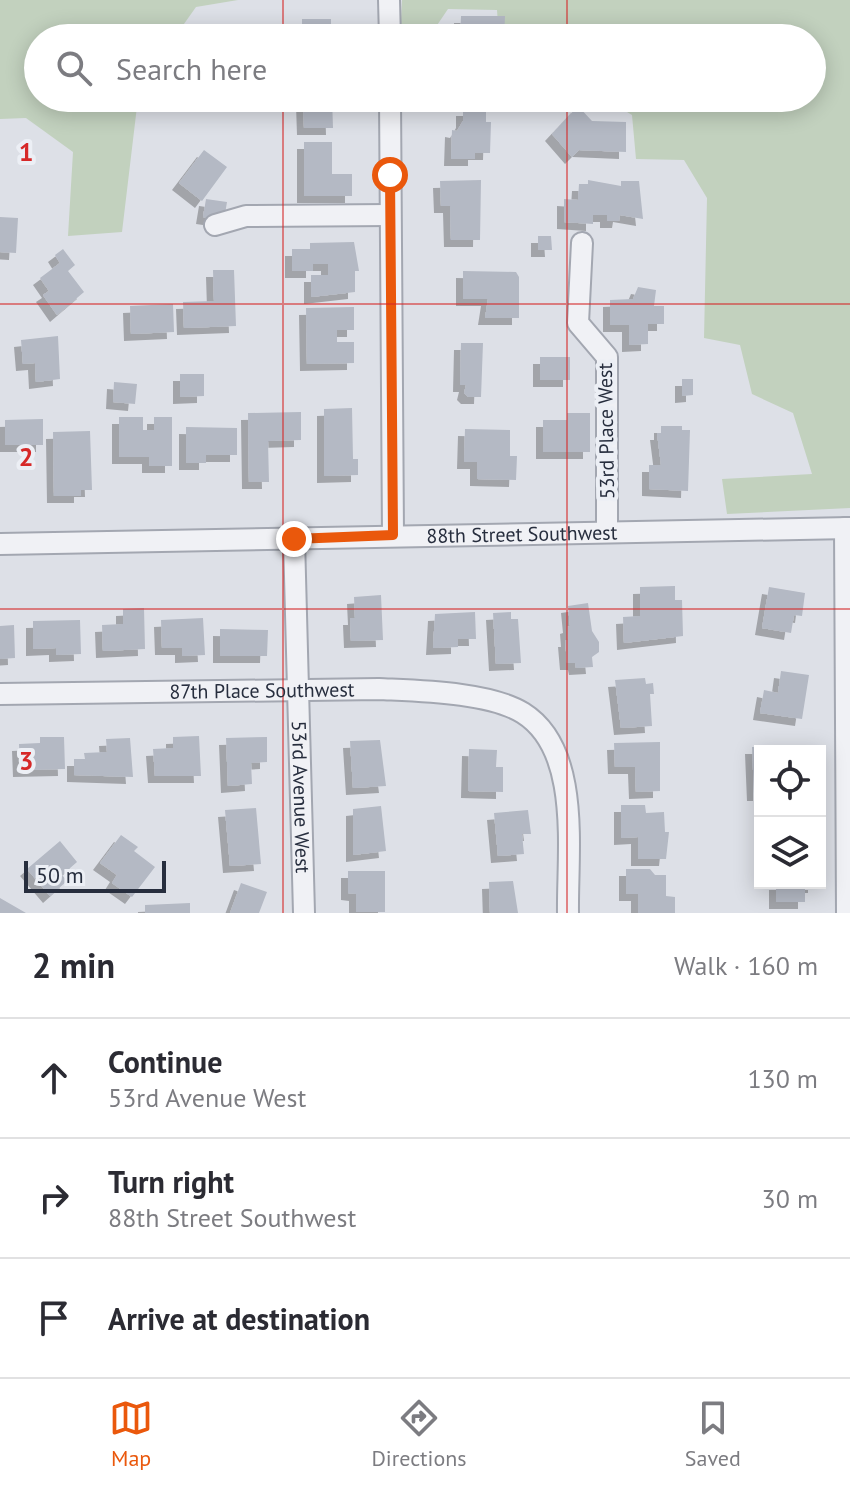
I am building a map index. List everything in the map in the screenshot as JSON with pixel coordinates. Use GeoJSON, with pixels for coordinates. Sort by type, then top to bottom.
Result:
{"type":"FeatureCollection","features":[{"type":"Feature","properties":{"kind":"street"},"geometry":{"type":"LineString","coordinates":[[389,0],[390,24]]}},
{"type":"Feature","properties":{"kind":"street"},"geometry":{"type":"LineString","coordinates":[[390,112],[393,535]]}},
{"type":"Feature","properties":{"kind":"street"},"geometry":{"type":"LineString","coordinates":[[215,225],[246,216],[390,215]]}},
{"type":"Feature","properties":{"kind":"street","name":"53rd Place West"},"geometry":{"type":"LineString","coordinates":[[582,243],[578,323],[607,357],[607,532]]}},
{"type":"Feature","properties":{"kind":"street"},"geometry":{"type":"LineString","coordinates":[[847,913],[848,528]]}},
{"type":"Feature","properties":{"kind":"street","name":"88th Street Southwest"},"geometry":{"type":"LineString","coordinates":[[0,544],[848,528]]}},
{"type":"Feature","properties":{"kind":"street","name":"53rd Avenue West"},"geometry":{"type":"LineString","coordinates":[[294,539],[304,913]]}},
{"type":"Feature","properties":{"kind":"street","name":"87th Place Southwest"},"geometry":{"type":"LineString","coordinates":[[0,694],[379,689],[434,692],[522,712],[546,733],[557,751],[564,775],[568,913]]}},
{"type":"Feature","properties":{"kind":"green space"},"geometry":{"type":"Polygon","coordinates":[[[0,0],[238,0],[196,7],[184,24],[24,24],[24,112],[136,112],[122,232],[68,236],[73,152],[26,118],[0,119],[0,0]]]}},
{"type":"Feature","properties":{"kind":"green space"},"geometry":{"type":"Polygon","coordinates":[[[402,0],[850,0],[850,508],[727,514],[722,479],[812,474],[793,413],[752,394],[740,345],[704,338],[707,198],[684,160],[636,159],[632,115],[627,112],[826,112],[826,24],[498,24],[497,10],[448,9],[438,24],[401,24],[402,0]]]}},
{"type":"Feature","properties":{"kind":"building"},"geometry":{"type":"Polygon","coordinates":[[[461,16],[505,16],[505,24],[461,24],[461,16]]]}},
{"type":"Feature","properties":{"kind":"building"},"geometry":{"type":"Polygon","coordinates":[[[302,19],[331,19],[331,24],[302,24],[302,19]]]}},
{"type":"Feature","properties":{"kind":"building"},"geometry":{"type":"Polygon","coordinates":[[[303,112],[332,112],[333,128],[304,128],[303,112]]]}},
{"type":"Feature","properties":{"kind":"building"},"geometry":{"type":"Polygon","coordinates":[[[463,112],[486,112],[486,122],[491,122],[490,153],[475,153],[475,159],[451,159],[452,130],[457,131],[463,121],[463,112]]]}},
{"type":"Feature","properties":{"kind":"building"},"geometry":{"type":"Polygon","coordinates":[[[572,112],[584,112],[592,121],[626,122],[626,152],[579,150],[572,157],[552,134],[572,112]]]}},
{"type":"Feature","properties":{"kind":"building"},"geometry":{"type":"Polygon","coordinates":[[[304,142],[332,142],[332,174],[352,174],[352,196],[304,196],[304,142]]]}},
{"type":"Feature","properties":{"kind":"building"},"geometry":{"type":"Polygon","coordinates":[[[204,150],[227,167],[202,201],[179,183],[204,150]]]}},
{"type":"Feature","properties":{"kind":"building"},"geometry":{"type":"Polygon","coordinates":[[[481,180],[480,240],[451,240],[450,206],[441,206],[440,181],[481,180]]]}},
{"type":"Feature","properties":{"kind":"building"},"geometry":{"type":"Polygon","coordinates":[[[588,180],[621,186],[621,181],[639,181],[643,219],[620,215],[619,221],[607,221],[607,215],[593,215],[593,224],[564,222],[564,199],[578,200],[579,184],[588,184],[588,180]]]}},
{"type":"Feature","properties":{"kind":"building"},"geometry":{"type":"Polygon","coordinates":[[[206,199],[227,202],[224,220],[203,217],[206,199]]]}},
{"type":"Feature","properties":{"kind":"building"},"geometry":{"type":"Polygon","coordinates":[[[0,217],[18,218],[16,253],[0,252],[0,217]]]}},
{"type":"Feature","properties":{"kind":"building"},"geometry":{"type":"Polygon","coordinates":[[[538,236],[551,236],[552,250],[538,250],[538,236]]]}},
{"type":"Feature","properties":{"kind":"building"},"geometry":{"type":"Polygon","coordinates":[[[354,242],[359,271],[355,271],[355,292],[311,297],[311,275],[328,275],[328,264],[313,264],[313,271],[292,271],[292,249],[310,249],[310,243],[354,242]]]}},
{"type":"Feature","properties":{"kind":"building"},"geometry":{"type":"Polygon","coordinates":[[[63,249],[75,265],[68,271],[84,292],[57,315],[43,295],[49,291],[40,278],[60,263],[55,255],[63,249]]]}},
{"type":"Feature","properties":{"kind":"building"},"geometry":{"type":"Polygon","coordinates":[[[213,270],[234,270],[236,326],[184,328],[183,302],[214,301],[213,270]]]}},
{"type":"Feature","properties":{"kind":"building"},"geometry":{"type":"Polygon","coordinates":[[[463,271],[516,272],[519,277],[519,318],[485,318],[488,299],[463,299],[463,271]]]}},
{"type":"Feature","properties":{"kind":"building"},"geometry":{"type":"Polygon","coordinates":[[[638,287],[656,290],[654,306],[664,306],[664,324],[648,324],[648,344],[629,345],[629,325],[610,325],[610,300],[633,299],[638,287]]]}},
{"type":"Feature","properties":{"kind":"building"},"geometry":{"type":"Polygon","coordinates":[[[173,304],[174,332],[131,334],[130,306],[173,304]]]}},
{"type":"Feature","properties":{"kind":"building"},"geometry":{"type":"Polygon","coordinates":[[[354,307],[354,330],[337,330],[337,342],[354,342],[354,363],[307,364],[306,308],[354,307]]]}},
{"type":"Feature","properties":{"kind":"building"},"geometry":{"type":"Polygon","coordinates":[[[58,336],[60,379],[36,382],[35,363],[23,364],[21,340],[58,336]]]}},
{"type":"Feature","properties":{"kind":"building"},"geometry":{"type":"Polygon","coordinates":[[[461,343],[483,343],[481,397],[468,397],[464,393],[466,385],[460,385],[461,343]]]}},
{"type":"Feature","properties":{"kind":"building"},"geometry":{"type":"Polygon","coordinates":[[[540,357],[570,357],[570,380],[540,380],[540,357]]]}},
{"type":"Feature","properties":{"kind":"building"},"geometry":{"type":"Polygon","coordinates":[[[180,374],[204,374],[204,396],[180,397],[180,374]]]}},
{"type":"Feature","properties":{"kind":"building"},"geometry":{"type":"Polygon","coordinates":[[[682,379],[693,379],[693,395],[682,396],[682,379]]]}},
{"type":"Feature","properties":{"kind":"building"},"geometry":{"type":"Polygon","coordinates":[[[114,382],[137,384],[135,404],[113,402],[114,382]]]}},
{"type":"Feature","properties":{"kind":"building"},"geometry":{"type":"Polygon","coordinates":[[[352,408],[353,459],[358,459],[358,475],[324,476],[324,409],[352,408]]]}},
{"type":"Feature","properties":{"kind":"building"},"geometry":{"type":"Polygon","coordinates":[[[301,412],[301,440],[268,441],[269,482],[249,482],[248,413],[301,412]]]}},
{"type":"Feature","properties":{"kind":"building"},"geometry":{"type":"Polygon","coordinates":[[[567,413],[590,413],[590,452],[543,452],[543,420],[567,420],[567,413]]]}},
{"type":"Feature","properties":{"kind":"building"},"geometry":{"type":"Polygon","coordinates":[[[119,417],[143,417],[143,430],[154,430],[154,417],[172,417],[172,466],[149,466],[149,457],[119,457],[119,417]]]}},
{"type":"Feature","properties":{"kind":"building"},"geometry":{"type":"Polygon","coordinates":[[[43,419],[43,445],[5,445],[5,420],[43,419]]]}},
{"type":"Feature","properties":{"kind":"building"},"geometry":{"type":"Polygon","coordinates":[[[661,426],[682,426],[682,430],[690,430],[688,491],[649,489],[649,465],[661,465],[657,433],[661,433],[661,426]]]}},
{"type":"Feature","properties":{"kind":"building"},"geometry":{"type":"Polygon","coordinates":[[[186,427],[237,428],[237,455],[206,455],[206,463],[186,463],[186,427]]]}},
{"type":"Feature","properties":{"kind":"building"},"geometry":{"type":"Polygon","coordinates":[[[465,429],[510,430],[510,456],[517,456],[516,480],[477,479],[477,462],[464,462],[465,429]]]}},
{"type":"Feature","properties":{"kind":"building"},"geometry":{"type":"Polygon","coordinates":[[[90,431],[92,490],[81,490],[81,496],[54,496],[53,432],[90,431]]]}},
{"type":"Feature","properties":{"kind":"building"},"geometry":{"type":"Polygon","coordinates":[[[675,586],[675,600],[682,600],[683,636],[624,643],[623,617],[640,616],[640,587],[675,586]]]}},
{"type":"Feature","properties":{"kind":"building"},"geometry":{"type":"Polygon","coordinates":[[[769,587],[805,593],[802,616],[794,615],[791,633],[762,628],[769,587]]]}},
{"type":"Feature","properties":{"kind":"building"},"geometry":{"type":"Polygon","coordinates":[[[381,595],[383,640],[351,641],[350,618],[355,618],[354,597],[381,595]]]}},
{"type":"Feature","properties":{"kind":"building"},"geometry":{"type":"Polygon","coordinates":[[[588,603],[599,652],[592,657],[593,667],[576,668],[575,663],[567,663],[565,640],[568,640],[567,627],[570,626],[568,606],[588,603]]]}},
{"type":"Feature","properties":{"kind":"building"},"geometry":{"type":"Polygon","coordinates":[[[144,608],[145,649],[103,651],[102,625],[123,624],[123,609],[144,608]]]}},
{"type":"Feature","properties":{"kind":"building"},"geometry":{"type":"Polygon","coordinates":[[[475,612],[476,639],[458,639],[458,647],[433,648],[435,614],[475,612]]]}},
{"type":"Feature","properties":{"kind":"building"},"geometry":{"type":"Polygon","coordinates":[[[511,612],[511,619],[518,619],[521,663],[496,664],[493,613],[511,612]]]}},
{"type":"Feature","properties":{"kind":"building"},"geometry":{"type":"Polygon","coordinates":[[[203,618],[205,655],[182,656],[182,648],[162,648],[161,620],[203,618]]]}},
{"type":"Feature","properties":{"kind":"building"},"geometry":{"type":"Polygon","coordinates":[[[80,620],[81,654],[56,655],[56,648],[33,649],[33,621],[80,620]]]}},
{"type":"Feature","properties":{"kind":"building"},"geometry":{"type":"Polygon","coordinates":[[[14,625],[15,658],[0,659],[0,626],[14,625]]]}},
{"type":"Feature","properties":{"kind":"building"},"geometry":{"type":"Polygon","coordinates":[[[220,629],[268,630],[267,656],[220,656],[220,629]]]}},
{"type":"Feature","properties":{"kind":"building"},"geometry":{"type":"Polygon","coordinates":[[[781,671],[809,675],[802,719],[760,713],[764,690],[778,693],[781,671]]]}},
{"type":"Feature","properties":{"kind":"building"},"geometry":{"type":"Polygon","coordinates":[[[645,678],[646,684],[653,683],[654,694],[650,694],[652,726],[621,728],[615,680],[645,678]]]}},
{"type":"Feature","properties":{"kind":"building"},"geometry":{"type":"Polygon","coordinates":[[[199,736],[201,776],[155,776],[153,749],[173,748],[173,737],[199,736]]]}},
{"type":"Feature","properties":{"kind":"building"},"geometry":{"type":"Polygon","coordinates":[[[40,737],[64,737],[65,769],[20,770],[19,744],[40,743],[40,737]]]}},
{"type":"Feature","properties":{"kind":"building"},"geometry":{"type":"Polygon","coordinates":[[[267,737],[267,762],[251,763],[252,784],[228,786],[226,738],[267,737]]]}},
{"type":"Feature","properties":{"kind":"building"},"geometry":{"type":"Polygon","coordinates":[[[130,738],[133,777],[74,775],[74,759],[85,759],[84,753],[107,752],[106,739],[130,738]]]}},
{"type":"Feature","properties":{"kind":"building"},"geometry":{"type":"Polygon","coordinates":[[[380,740],[386,786],[353,788],[350,741],[380,740]]]}},
{"type":"Feature","properties":{"kind":"building"},"geometry":{"type":"Polygon","coordinates":[[[660,742],[660,791],[636,792],[635,767],[615,767],[614,743],[660,742]]]}},
{"type":"Feature","properties":{"kind":"building"},"geometry":{"type":"Polygon","coordinates":[[[752,747],[754,747],[754,794],[752,747]]]}},
{"type":"Feature","properties":{"kind":"building"},"geometry":{"type":"Polygon","coordinates":[[[469,749],[497,750],[496,767],[503,767],[503,792],[468,791],[469,749]]]}},
{"type":"Feature","properties":{"kind":"building"},"geometry":{"type":"Polygon","coordinates":[[[621,805],[645,805],[646,813],[664,812],[665,832],[669,832],[666,859],[638,859],[638,837],[621,838],[621,805]]]}},
{"type":"Feature","properties":{"kind":"building"},"geometry":{"type":"Polygon","coordinates":[[[381,806],[386,851],[353,855],[353,809],[381,806]]]}},
{"type":"Feature","properties":{"kind":"building"},"geometry":{"type":"Polygon","coordinates":[[[256,808],[261,864],[230,866],[225,810],[256,808]]]}},
{"type":"Feature","properties":{"kind":"building"},"geometry":{"type":"Polygon","coordinates":[[[528,810],[531,834],[522,834],[524,854],[498,856],[494,813],[528,810]]]}},
{"type":"Feature","properties":{"kind":"building"},"geometry":{"type":"Polygon","coordinates":[[[121,835],[138,847],[134,851],[155,867],[132,897],[112,883],[117,875],[100,863],[121,835]]]}},
{"type":"Feature","properties":{"kind":"building"},"geometry":{"type":"Polygon","coordinates":[[[60,841],[77,862],[62,875],[67,881],[50,896],[27,869],[60,841]]]}},
{"type":"Feature","properties":{"kind":"building"},"geometry":{"type":"Polygon","coordinates":[[[626,869],[650,869],[655,875],[666,875],[666,896],[675,897],[675,913],[638,913],[638,894],[626,894],[626,869]]]}},
{"type":"Feature","properties":{"kind":"building"},"geometry":{"type":"Polygon","coordinates":[[[348,871],[385,871],[385,912],[356,912],[356,894],[348,893],[348,871]]]}},
{"type":"Feature","properties":{"kind":"building"},"geometry":{"type":"Polygon","coordinates":[[[513,881],[518,913],[490,913],[489,882],[513,881]]]}},
{"type":"Feature","properties":{"kind":"building"},"geometry":{"type":"Polygon","coordinates":[[[241,883],[267,892],[259,913],[230,913],[241,883]]]}},
{"type":"Feature","properties":{"kind":"building"},"geometry":{"type":"Polygon","coordinates":[[[776,889],[805,889],[805,902],[776,902],[776,889]]]}},
{"type":"Feature","properties":{"kind":"building"},"geometry":{"type":"Polygon","coordinates":[[[0,898],[26,913],[0,913],[0,898]]]}},
{"type":"Feature","properties":{"kind":"building"},"geometry":{"type":"Polygon","coordinates":[[[190,903],[190,913],[145,913],[145,905],[190,903]]]}},
{"type":"Feature","properties":{"kind":"route"},"geometry":{"type":"LineString","coordinates":[[294,539],[393,535],[390,175]]}}]}
